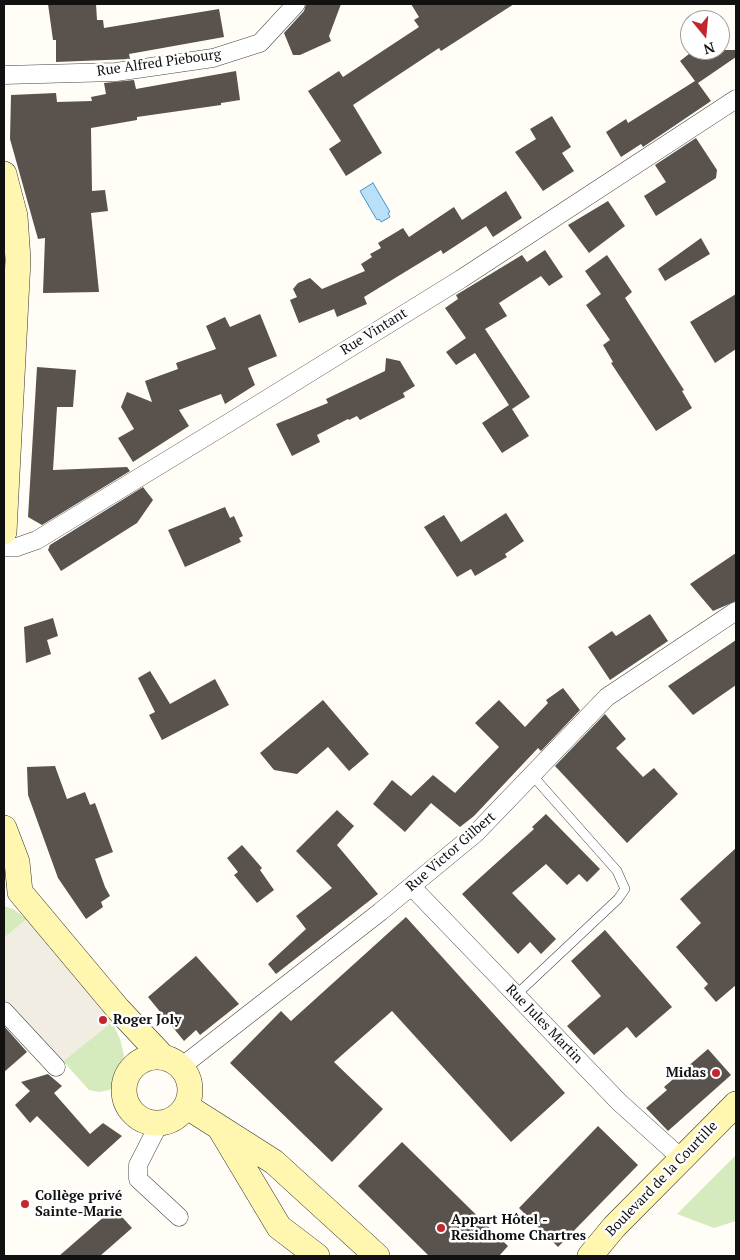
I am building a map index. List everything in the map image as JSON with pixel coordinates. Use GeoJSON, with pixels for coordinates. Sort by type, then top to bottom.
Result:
{"type":"FeatureCollection","features":[{"type":"Feature","properties":{"kind":"main road"},"geometry":{"type":"LineString","coordinates":[[4,174],[15,216],[18,260],[4,532]]}},
{"type":"Feature","properties":{"kind":"main road"},"geometry":{"type":"LineString","coordinates":[[4,828],[17,862],[12,892],[118,1009],[186,1074],[190,1090],[186,1106],[175,1117],[160,1122],[142,1118],[128,1105],[125,1088],[129,1074],[133,1068],[147,1059],[172,1062]]}},
{"type":"Feature","properties":{"kind":"main road"},"geometry":{"type":"LineString","coordinates":[[118,1009],[133,1068]]}},
{"type":"Feature","properties":{"kind":"main road","name":"Boulevard de la Courtille"},"geometry":{"type":"LineString","coordinates":[[590,1256],[614,1227],[736,1104]]}},
{"type":"Feature","properties":{"kind":"main road"},"geometry":{"type":"LineString","coordinates":[[186,1106],[274,1162],[377,1256]]}},
{"type":"Feature","properties":{"kind":"main road"},"geometry":{"type":"LineString","coordinates":[[220,1128],[279,1227],[317,1256]]}},
{"type":"Feature","properties":{"kind":"street","name":"Rue Alfred Piebourg"},"geometry":{"type":"LineString","coordinates":[[4,75],[116,72],[214,58],[260,43],[296,4]]}},
{"type":"Feature","properties":{"kind":"street","name":"Rue Vintant"},"geometry":{"type":"LineString","coordinates":[[4,547],[17,547],[37,540],[461,279],[736,100]]}},
{"type":"Feature","properties":{"kind":"street","name":"Rue Victor Gilbert"},"geometry":{"type":"LineString","coordinates":[[172,1062],[412,887],[476,833],[607,697],[736,611]]}},
{"type":"Feature","properties":{"kind":"street","name":"Rue Jules Martin"},"geometry":{"type":"LineString","coordinates":[[412,887],[619,1102],[681,1158]]}},
{"type":"Feature","properties":{"kind":"street"},"geometry":{"type":"LineString","coordinates":[[4,1011],[56,1067]]}},
{"type":"Feature","properties":{"kind":"street"},"geometry":{"type":"LineString","coordinates":[[160,1122],[138,1165],[138,1179],[179,1217]]}},
{"type":"Feature","properties":{"kind":"lane"},"geometry":{"type":"LineString","coordinates":[[516,995],[618,899],[624,889],[623,880],[617,871],[532,775]]}},
{"type":"Feature","properties":{"kind":"green space"},"geometry":{"type":"Polygon","coordinates":[[[4,906],[13,909],[27,919],[4,938],[4,906]]]}},
{"type":"Feature","properties":{"kind":"green space"},"geometry":{"type":"Polygon","coordinates":[[[112,1022],[120,1039],[124,1055],[120,1079],[117,1085],[109,1090],[99,1092],[89,1090],[63,1061],[112,1022]]]}},
{"type":"Feature","properties":{"kind":"green space"},"geometry":{"type":"Polygon","coordinates":[[[736,1155],[736,1221],[714,1228],[677,1214],[736,1155]]]}},
{"type":"Feature","properties":{"kind":"shaded area"},"geometry":{"type":"Polygon","coordinates":[[[27,919],[112,1022],[56,1067],[4,1011],[4,938],[27,919]]]}},
{"type":"Feature","properties":{"kind":"water"},"geometry":{"type":"Polygon","coordinates":[[[373,183],[390,212],[388,213],[390,217],[381,222],[379,219],[377,220],[360,191],[373,183]]]}},
{"type":"Feature","properties":{"kind":"building"},"geometry":{"type":"Polygon","coordinates":[[[48,4],[96,4],[97,20],[103,20],[104,28],[219,9],[224,37],[129,54],[130,59],[56,62],[56,40],[53,40],[48,4]]]}},
{"type":"Feature","properties":{"kind":"building"},"geometry":{"type":"Polygon","coordinates":[[[306,4],[341,4],[329,36],[331,41],[300,55],[293,55],[284,33],[304,11],[306,4]]]}},
{"type":"Feature","properties":{"kind":"building"},"geometry":{"type":"Polygon","coordinates":[[[411,4],[514,4],[441,51],[439,48],[353,105],[382,153],[346,176],[329,149],[341,141],[308,91],[339,71],[343,77],[419,27],[414,20],[419,17],[411,4]]]}},
{"type":"Feature","properties":{"kind":"building"},"geometry":{"type":"Polygon","coordinates":[[[730,50],[736,50],[736,57],[698,83],[711,101],[643,147],[641,144],[621,157],[606,132],[626,119],[628,123],[695,81],[680,61],[730,60],[730,50]]]}},
{"type":"Feature","properties":{"kind":"building"},"geometry":{"type":"Polygon","coordinates":[[[236,71],[240,100],[221,103],[221,105],[137,117],[137,120],[91,128],[92,191],[105,190],[108,211],[91,213],[99,292],[43,293],[45,238],[38,239],[10,139],[11,95],[56,93],[57,102],[92,101],[91,97],[106,94],[104,83],[134,80],[136,89],[236,71]]]}},
{"type":"Feature","properties":{"kind":"building"},"geometry":{"type":"Polygon","coordinates":[[[552,116],[571,147],[562,153],[574,171],[543,191],[515,152],[536,139],[530,129],[552,116]]]}},
{"type":"Feature","properties":{"kind":"building"},"geometry":{"type":"Polygon","coordinates":[[[696,138],[717,170],[716,178],[656,216],[644,196],[666,182],[655,165],[696,138]]]}},
{"type":"Feature","properties":{"kind":"building"},"geometry":{"type":"Polygon","coordinates":[[[506,191],[522,218],[493,237],[486,226],[443,254],[441,250],[364,297],[367,304],[337,317],[334,309],[299,323],[290,300],[297,297],[293,289],[298,283],[310,278],[322,289],[365,271],[361,264],[372,257],[370,254],[381,248],[378,243],[403,228],[409,237],[454,207],[462,220],[506,191]]]}},
{"type":"Feature","properties":{"kind":"building"},"geometry":{"type":"Polygon","coordinates":[[[608,201],[625,226],[589,253],[568,225],[608,201]]]}},
{"type":"Feature","properties":{"kind":"building"},"geometry":{"type":"Polygon","coordinates":[[[701,238],[710,254],[665,281],[658,269],[701,238]]]}},
{"type":"Feature","properties":{"kind":"building"},"geometry":{"type":"Polygon","coordinates":[[[545,250],[563,277],[549,286],[541,276],[499,303],[507,316],[485,329],[530,397],[512,409],[529,436],[502,453],[482,423],[509,405],[475,353],[456,365],[446,352],[466,338],[445,308],[458,299],[456,295],[522,255],[527,262],[545,250]]]}},
{"type":"Feature","properties":{"kind":"building"},"geometry":{"type":"Polygon","coordinates":[[[607,255],[632,292],[625,298],[684,390],[682,391],[692,408],[656,431],[611,363],[613,362],[603,345],[610,340],[586,305],[601,294],[585,271],[607,255]]]}},
{"type":"Feature","properties":{"kind":"building"},"geometry":{"type":"Polygon","coordinates":[[[736,294],[736,349],[715,363],[690,322],[736,294]]]}},
{"type":"Feature","properties":{"kind":"building"},"geometry":{"type":"Polygon","coordinates":[[[260,314],[277,356],[248,368],[255,385],[225,404],[221,394],[179,410],[189,426],[133,462],[118,438],[134,429],[121,407],[127,392],[152,402],[145,381],[178,369],[176,363],[216,349],[206,326],[225,317],[230,327],[260,314]]]}},
{"type":"Feature","properties":{"kind":"building"},"geometry":{"type":"Polygon","coordinates":[[[386,358],[400,361],[415,386],[403,393],[405,397],[360,420],[357,416],[348,419],[317,435],[320,442],[292,456],[276,424],[328,403],[326,399],[385,371],[386,358]]]}},
{"type":"Feature","properties":{"kind":"building"},"geometry":{"type":"Polygon","coordinates":[[[37,367],[76,370],[73,407],[57,407],[53,470],[127,467],[130,471],[42,525],[28,517],[37,367]]]}},
{"type":"Feature","properties":{"kind":"building"},"geometry":{"type":"Polygon","coordinates":[[[143,487],[153,500],[137,523],[61,571],[48,550],[50,545],[143,487]]]}},
{"type":"Feature","properties":{"kind":"building"},"geometry":{"type":"Polygon","coordinates":[[[225,507],[230,518],[234,516],[243,536],[239,538],[241,542],[185,567],[168,530],[225,507]]]}},
{"type":"Feature","properties":{"kind":"building"},"geometry":{"type":"Polygon","coordinates":[[[506,513],[524,541],[505,554],[507,557],[475,576],[471,569],[457,577],[424,527],[444,515],[461,542],[506,513]]]}},
{"type":"Feature","properties":{"kind":"building"},"geometry":{"type":"Polygon","coordinates":[[[736,553],[736,601],[713,611],[690,584],[736,553]]]}},
{"type":"Feature","properties":{"kind":"building"},"geometry":{"type":"Polygon","coordinates":[[[650,614],[668,641],[610,680],[588,647],[612,631],[616,636],[650,614]]]}},
{"type":"Feature","properties":{"kind":"building"},"geometry":{"type":"Polygon","coordinates":[[[53,618],[58,636],[47,640],[51,654],[26,663],[24,627],[53,618]]]}},
{"type":"Feature","properties":{"kind":"building"},"geometry":{"type":"Polygon","coordinates":[[[736,640],[736,685],[693,715],[668,686],[736,640]]]}},
{"type":"Feature","properties":{"kind":"building"},"geometry":{"type":"Polygon","coordinates":[[[150,671],[170,704],[215,679],[229,705],[162,740],[149,715],[155,712],[138,678],[150,671]]]}},
{"type":"Feature","properties":{"kind":"building"},"geometry":{"type":"Polygon","coordinates":[[[563,688],[580,710],[541,751],[538,748],[474,816],[460,827],[431,803],[405,832],[373,804],[392,780],[411,796],[433,775],[455,793],[499,747],[475,723],[499,700],[525,727],[548,703],[546,700],[563,688]]]}},
{"type":"Feature","properties":{"kind":"building"},"geometry":{"type":"Polygon","coordinates":[[[323,700],[369,754],[349,771],[328,747],[297,774],[274,770],[260,753],[323,700]]]}},
{"type":"Feature","properties":{"kind":"building"},"geometry":{"type":"Polygon","coordinates":[[[605,714],[626,739],[616,748],[643,777],[654,768],[678,794],[627,843],[555,766],[605,714]]]}},
{"type":"Feature","properties":{"kind":"building"},"geometry":{"type":"Polygon","coordinates":[[[55,766],[67,799],[85,792],[90,805],[95,803],[113,852],[95,859],[110,896],[101,902],[103,907],[86,919],[58,878],[28,795],[27,767],[55,766]]]}},
{"type":"Feature","properties":{"kind":"building"},"geometry":{"type":"Polygon","coordinates":[[[337,810],[354,826],[337,845],[378,894],[276,974],[268,964],[306,929],[296,916],[332,888],[296,851],[337,810]]]}},
{"type":"Feature","properties":{"kind":"building"},"geometry":{"type":"Polygon","coordinates":[[[546,814],[600,869],[587,882],[579,874],[567,885],[546,864],[512,893],[556,939],[541,954],[530,942],[518,954],[462,894],[534,829],[532,827],[546,814]]]}},
{"type":"Feature","properties":{"kind":"building"},"geometry":{"type":"Polygon","coordinates":[[[242,845],[262,868],[260,870],[274,890],[257,903],[234,875],[238,872],[227,858],[242,845]]]}},
{"type":"Feature","properties":{"kind":"building"},"geometry":{"type":"Polygon","coordinates":[[[736,848],[736,985],[716,1002],[704,988],[708,984],[676,947],[701,923],[680,899],[736,848]]]}},
{"type":"Feature","properties":{"kind":"building"},"geometry":{"type":"Polygon","coordinates":[[[406,917],[565,1093],[511,1142],[392,1011],[334,1062],[383,1109],[332,1162],[230,1063],[281,1011],[291,1021],[406,917]]]}},
{"type":"Feature","properties":{"kind":"building"},"geometry":{"type":"Polygon","coordinates":[[[605,930],[672,1007],[636,1038],[627,1027],[594,1055],[567,1026],[601,996],[571,961],[605,930]]]}},
{"type":"Feature","properties":{"kind":"building"},"geometry":{"type":"Polygon","coordinates":[[[196,956],[239,1004],[200,1035],[196,1030],[184,1041],[148,997],[196,956]]]}},
{"type":"Feature","properties":{"kind":"building"},"geometry":{"type":"Polygon","coordinates":[[[4,1026],[27,1052],[4,1072],[4,1026]]]}},
{"type":"Feature","properties":{"kind":"building"},"geometry":{"type":"Polygon","coordinates":[[[708,1049],[731,1075],[668,1131],[646,1108],[667,1090],[664,1087],[708,1049]]]}},
{"type":"Feature","properties":{"kind":"building"},"geometry":{"type":"Polygon","coordinates":[[[48,1074],[62,1086],[54,1093],[90,1134],[103,1123],[122,1136],[88,1167],[37,1116],[30,1123],[15,1105],[30,1091],[21,1082],[48,1074]]]}},
{"type":"Feature","properties":{"kind":"building"},"geometry":{"type":"Polygon","coordinates":[[[598,1126],[638,1165],[558,1247],[519,1208],[598,1126]]]}},
{"type":"Feature","properties":{"kind":"building"},"geometry":{"type":"Polygon","coordinates":[[[402,1142],[508,1246],[499,1256],[429,1256],[358,1186],[402,1142]]]}},
{"type":"Feature","properties":{"kind":"building"},"geometry":{"type":"Polygon","coordinates":[[[114,1208],[132,1228],[100,1256],[59,1256],[114,1208]]]}},
{"type":"Feature","properties":{"kind":"place","name":"Roger Joly"},"geometry":{"type":"Point","coordinates":[103,1020]}},
{"type":"Feature","properties":{"kind":"place","name":"Midas"},"geometry":{"type":"Point","coordinates":[716,1073]}},
{"type":"Feature","properties":{"kind":"place","name":"Collège privé Sainte-Marie"},"geometry":{"type":"Point","coordinates":[25,1204]}},
{"type":"Feature","properties":{"kind":"place","name":"Appart Hôtel - Residhome Chartres"},"geometry":{"type":"Point","coordinates":[441,1228]}}]}
